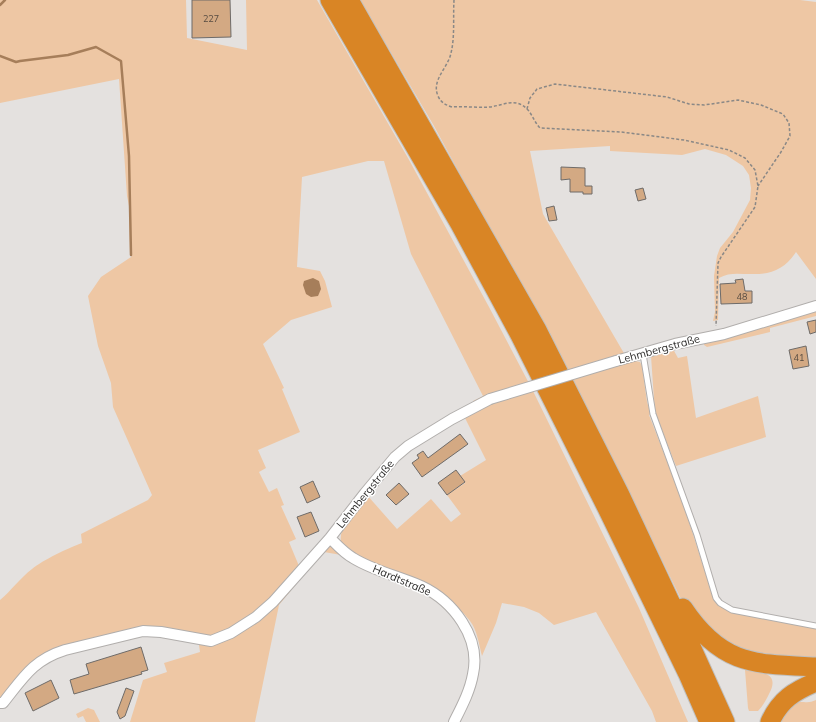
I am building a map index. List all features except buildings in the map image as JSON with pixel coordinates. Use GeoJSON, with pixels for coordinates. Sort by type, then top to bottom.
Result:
{"type":"FeatureCollection","features":[{"type":"Feature","properties":{"kind":"highway"},"geometry":{"type":"LineString","coordinates":[[330,0],[460,224],[520,335],[631,556],[688,674],[709,722]]}},
{"type":"Feature","properties":{"kind":"highway"},"geometry":{"type":"LineString","coordinates":[[350,0],[537,330],[620,495],[725,722]]}},
{"type":"Feature","properties":{"kind":"highway"},"geometry":{"type":"LineString","coordinates":[[620,495],[647,539],[682,606],[692,622],[706,637],[722,649],[744,660],[770,664],[816,667]]}},
{"type":"Feature","properties":{"kind":"highway"},"geometry":{"type":"LineString","coordinates":[[770,722],[782,702],[798,690],[816,682]]}},
{"type":"Feature","properties":{"kind":"street","name":"Lehmbergstraße"},"geometry":{"type":"LineString","coordinates":[[0,703],[3,703],[31,669],[53,654],[65,650],[143,631],[161,632],[211,641],[231,634],[269,606],[330,538],[364,493],[395,457],[408,446],[452,419],[490,399],[675,344],[724,334],[816,306]]}},
{"type":"Feature","properties":{"kind":"street","name":"Hardtstraße"},"geometry":{"type":"LineString","coordinates":[[330,538],[344,552],[374,569],[422,587],[436,594],[457,614],[463,622],[472,644],[474,673],[467,696],[454,722]]}},
{"type":"Feature","properties":{"kind":"lane"},"geometry":{"type":"LineString","coordinates":[[642,354],[653,414],[697,535],[716,598],[720,603],[732,610],[816,626]]}},
{"type":"Feature","properties":{"kind":"path"},"geometry":{"type":"LineString","coordinates":[[454,0],[451,54],[436,86],[437,94],[440,100],[447,106],[490,107],[507,102],[518,104],[527,109],[540,128],[621,132],[684,140],[729,150],[745,158],[755,170],[758,186],[755,207],[718,263],[716,328]]}},
{"type":"Feature","properties":{"kind":"path"},"geometry":{"type":"LineString","coordinates":[[527,109],[530,98],[537,89],[555,84],[667,97],[689,104],[704,105],[738,100],[761,105],[783,114],[789,123],[790,136],[758,186]]}},
{"type":"Feature","properties":{"kind":"shaded area"},"geometry":{"type":"Polygon","coordinates":[[[0,0],[186,0],[187,38],[247,50],[246,0],[317,0],[408,158],[533,391],[639,608],[688,722],[656,722],[652,711],[596,612],[554,625],[539,613],[524,607],[502,603],[496,623],[482,656],[478,637],[470,621],[447,599],[414,580],[348,552],[342,544],[341,535],[346,523],[367,495],[397,529],[431,499],[451,522],[461,514],[447,495],[465,483],[460,476],[486,460],[464,416],[474,402],[473,401],[483,396],[411,254],[384,161],[368,161],[302,177],[297,267],[320,271],[325,281],[332,307],[291,320],[263,344],[284,388],[282,389],[300,432],[258,450],[266,468],[259,472],[269,492],[277,488],[284,505],[281,506],[296,539],[289,542],[299,566],[267,605],[252,617],[211,638],[140,627],[44,653],[25,670],[0,698],[0,600],[23,576],[42,562],[56,554],[82,543],[81,534],[148,500],[152,495],[113,407],[111,383],[98,346],[88,296],[101,277],[132,255],[130,255],[129,206],[127,196],[119,79],[0,103],[0,0]]]}},
{"type":"Feature","properties":{"kind":"shaded area"},"geometry":{"type":"Polygon","coordinates":[[[360,0],[800,0],[816,2],[816,279],[796,252],[782,267],[771,272],[723,276],[719,278],[718,320],[713,321],[715,312],[714,276],[717,256],[720,248],[733,232],[750,200],[751,188],[749,175],[743,166],[726,155],[705,149],[682,155],[610,151],[610,146],[530,151],[543,214],[625,355],[567,372],[434,126],[360,0]]]}},
{"type":"Feature","properties":{"kind":"shaded area"},"geometry":{"type":"Polygon","coordinates":[[[313,278],[319,281],[321,289],[318,296],[311,297],[306,294],[303,285],[304,281],[313,278]]]}},
{"type":"Feature","properties":{"kind":"shaded area"},"geometry":{"type":"Polygon","coordinates":[[[816,308],[816,316],[770,328],[770,332],[707,347],[704,345],[704,341],[816,308]]]}},
{"type":"Feature","properties":{"kind":"shaded area"},"geometry":{"type":"Polygon","coordinates":[[[673,349],[678,358],[687,356],[696,418],[758,396],[766,437],[676,466],[655,413],[651,356],[673,349]]]}},
{"type":"Feature","properties":{"kind":"shaded area"},"geometry":{"type":"Polygon","coordinates":[[[635,361],[640,362],[642,366],[647,402],[651,414],[649,415],[682,500],[714,600],[717,604],[728,611],[816,629],[816,662],[735,652],[681,599],[618,470],[570,378],[635,361]]]}},
{"type":"Feature","properties":{"kind":"shaded area"},"geometry":{"type":"Polygon","coordinates":[[[331,542],[347,556],[324,552],[279,605],[255,722],[130,722],[143,680],[167,672],[164,663],[200,652],[199,645],[204,642],[227,639],[331,542]]]}},
{"type":"Feature","properties":{"kind":"shaded area"},"geometry":{"type":"Polygon","coordinates":[[[745,670],[767,674],[771,677],[772,687],[763,705],[758,711],[749,711],[748,708],[745,670]]]}},
{"type":"Feature","properties":{"kind":"shaded area"},"geometry":{"type":"Polygon","coordinates":[[[816,700],[816,722],[781,722],[786,712],[794,704],[816,700]]]}},
{"type":"Feature","properties":{"kind":"shaded area"},"geometry":{"type":"Polygon","coordinates":[[[88,708],[94,710],[100,722],[86,722],[83,716],[78,718],[76,714],[88,708]]]}},
{"type":"Feature","properties":{"kind":"waterway"},"geometry":{"type":"LineString","coordinates":[[0,5],[5,0]]}},
{"type":"Feature","properties":{"kind":"waterway"},"geometry":{"type":"LineString","coordinates":[[0,56],[16,62],[68,55],[96,47],[121,61],[129,156],[131,255]]}}]}
